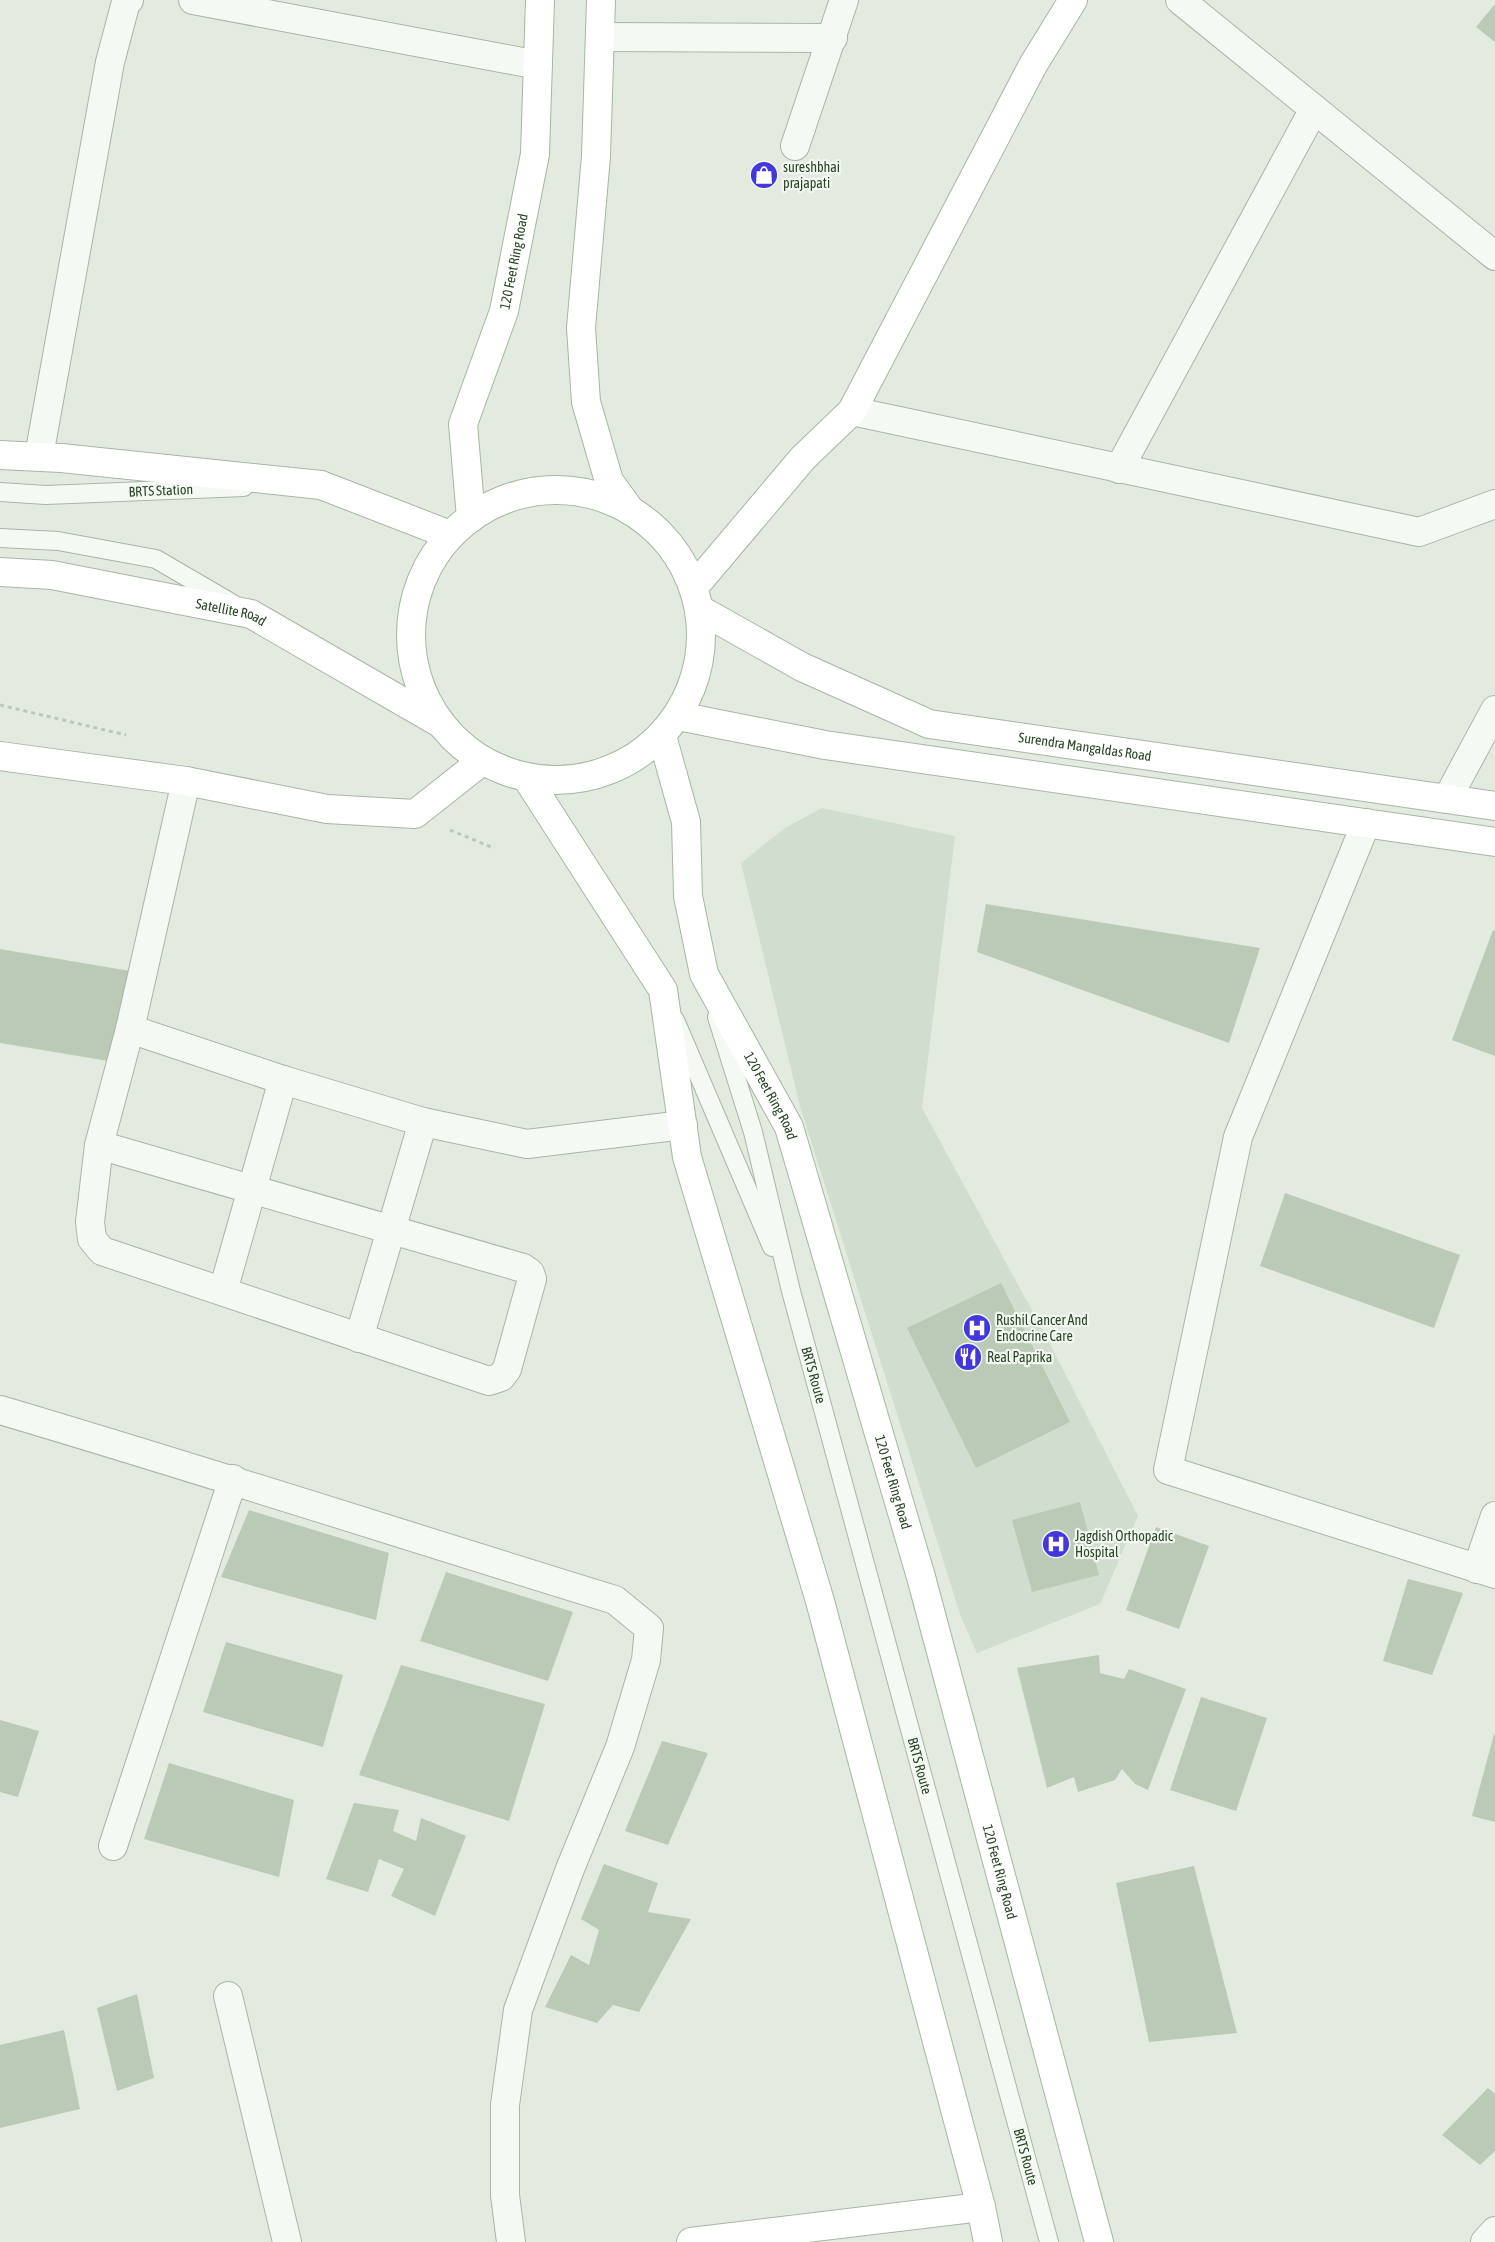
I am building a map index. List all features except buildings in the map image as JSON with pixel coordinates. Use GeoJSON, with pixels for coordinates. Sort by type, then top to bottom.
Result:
{"type":"FeatureCollection","features":[{"type":"Feature","properties":{"kind":"main road","name":"120 Feet Ring Road"},"geometry":{"type":"LineString","coordinates":[[471,518],[463,424],[504,311],[535,154],[540,0]]}},
{"type":"Feature","properties":{"kind":"main road"},"geometry":{"type":"LineString","coordinates":[[601,0],[596,156],[581,328],[586,402],[609,481],[630,510]]}},
{"type":"Feature","properties":{"kind":"main road"},"geometry":{"type":"LineString","coordinates":[[696,598],[803,458],[852,412],[1033,65],[1073,0]]}},
{"type":"Feature","properties":{"kind":"main road"},"geometry":{"type":"LineString","coordinates":[[0,455],[39,456],[321,485],[450,535]]}},
{"type":"Feature","properties":{"kind":"main road"},"geometry":{"type":"LineString","coordinates":[[566,491],[599,497],[630,510],[657,531],[673,551],[696,598],[702,636],[699,664],[691,691],[670,726],[634,758],[599,774],[563,781],[526,777],[482,760],[458,743],[438,722],[422,692],[412,660],[410,626],[420,585],[430,562],[450,535],[471,518],[500,501],[532,492],[566,491]]}},
{"type":"Feature","properties":{"kind":"main road","name":"Satellite Road"},"geometry":{"type":"LineString","coordinates":[[0,572],[52,575],[251,614],[438,722]]}},
{"type":"Feature","properties":{"kind":"main road","name":"Surendra Mangaldas Road"},"geometry":{"type":"LineString","coordinates":[[696,598],[802,667],[929,724],[1495,806]]}},
{"type":"Feature","properties":{"kind":"main road"},"geometry":{"type":"LineString","coordinates":[[670,726],[825,745],[1495,842]]}},
{"type":"Feature","properties":{"kind":"main road","name":"120 Feet Ring Road"},"geometry":{"type":"LineString","coordinates":[[670,726],[686,822],[688,896],[704,974],[789,1127],[921,1577],[1099,2242]]}},
{"type":"Feature","properties":{"kind":"main road"},"geometry":{"type":"LineString","coordinates":[[0,756],[186,781],[326,809],[415,814],[482,760]]}},
{"type":"Feature","properties":{"kind":"main road"},"geometry":{"type":"LineString","coordinates":[[526,777],[663,990],[688,1156],[820,1601],[981,2207],[988,2242]]}},
{"type":"Feature","properties":{"kind":"main road"},"geometry":{"type":"LineString","coordinates":[[691,2242],[981,2207]]}},
{"type":"Feature","properties":{"kind":"street"},"geometry":{"type":"LineString","coordinates":[[39,456],[110,62],[126,2],[130,0]]}},
{"type":"Feature","properties":{"kind":"street"},"geometry":{"type":"LineString","coordinates":[[193,0],[538,65]]}},
{"type":"Feature","properties":{"kind":"street"},"geometry":{"type":"LineString","coordinates":[[795,146],[833,38],[844,0]]}},
{"type":"Feature","properties":{"kind":"street"},"geometry":{"type":"LineString","coordinates":[[1180,0],[1495,256]]}},
{"type":"Feature","properties":{"kind":"street"},"geometry":{"type":"LineString","coordinates":[[600,37],[833,38]]}},
{"type":"Feature","properties":{"kind":"street"},"geometry":{"type":"LineString","coordinates":[[1119,468],[1314,109]]}},
{"type":"Feature","properties":{"kind":"street"},"geometry":{"type":"LineString","coordinates":[[852,412],[1419,532],[1495,504]]}},
{"type":"Feature","properties":{"kind":"street"},"geometry":{"type":"LineString","coordinates":[[1447,799],[1495,710]]}},
{"type":"Feature","properties":{"kind":"street"},"geometry":{"type":"LineString","coordinates":[[98,1145],[524,1268],[530,1273],[532,1279],[507,1369],[501,1377],[489,1381],[102,1250],[92,1239],[90,1222],[98,1145],[130,1029],[186,781]]}},
{"type":"Feature","properties":{"kind":"street"},"geometry":{"type":"LineString","coordinates":[[1366,823],[1238,1137],[1168,1470],[1486,1572],[1495,1516]]}},
{"type":"Feature","properties":{"kind":"street"},"geometry":{"type":"LineString","coordinates":[[130,1029],[283,1080],[424,1122],[527,1144],[682,1125]]}},
{"type":"Feature","properties":{"kind":"street"},"geometry":{"type":"LineString","coordinates":[[223,1292],[283,1080]]}},
{"type":"Feature","properties":{"kind":"street"},"geometry":{"type":"LineString","coordinates":[[360,1338],[424,1122]]}},
{"type":"Feature","properties":{"kind":"street"},"geometry":{"type":"LineString","coordinates":[[0,1410],[233,1479],[310,1506],[615,1600],[649,1628],[646,1660],[620,1746],[570,1869],[518,2010],[506,2105],[506,2195],[511,2242]]}},
{"type":"Feature","properties":{"kind":"street"},"geometry":{"type":"LineString","coordinates":[[113,1846],[233,1479]]}},
{"type":"Feature","properties":{"kind":"street"},"geometry":{"type":"LineString","coordinates":[[228,1996],[287,2242]]}},
{"type":"Feature","properties":{"kind":"street"},"geometry":{"type":"LineString","coordinates":[[1485,2242],[1495,2231]]}},
{"type":"Feature","properties":{"kind":"lane","name":"BRTS Station"},"geometry":{"type":"LineString","coordinates":[[0,492],[46,495],[321,485]]}},
{"type":"Feature","properties":{"kind":"lane"},"geometry":{"type":"LineString","coordinates":[[0,538],[58,541],[156,559],[251,614]]}},
{"type":"Feature","properties":{"kind":"lane","name":"BRTS Route"},"geometry":{"type":"LineString","coordinates":[[704,974],[753,1132],[791,1291],[1049,2242]]}},
{"type":"Feature","properties":{"kind":"lane","name":"BRTS Route"},"geometry":{"type":"LineString","coordinates":[[663,990],[791,1291]]}},
{"type":"Feature","properties":{"kind":"shaded area"},"geometry":{"type":"Polygon","coordinates":[[[822,808],[955,836],[922,1108],[1047,1338],[1138,1516],[1100,1604],[977,1653],[961,1617],[800,1106],[741,863],[785,828],[822,808]]]}},
{"type":"Feature","properties":{"kind":"place","name":"sureshbhai prajapati"},"geometry":{"type":"Point","coordinates":[764,175]}},
{"type":"Feature","properties":{"kind":"place","name":"Rushil Cancer And Endocrine Care"},"geometry":{"type":"Point","coordinates":[977,1328]}},
{"type":"Feature","properties":{"kind":"place","name":"Real Paprika"},"geometry":{"type":"Point","coordinates":[968,1357]}},
{"type":"Feature","properties":{"kind":"place","name":"Jagdish Orthopadic Hospital"},"geometry":{"type":"Point","coordinates":[1056,1544]}}]}
